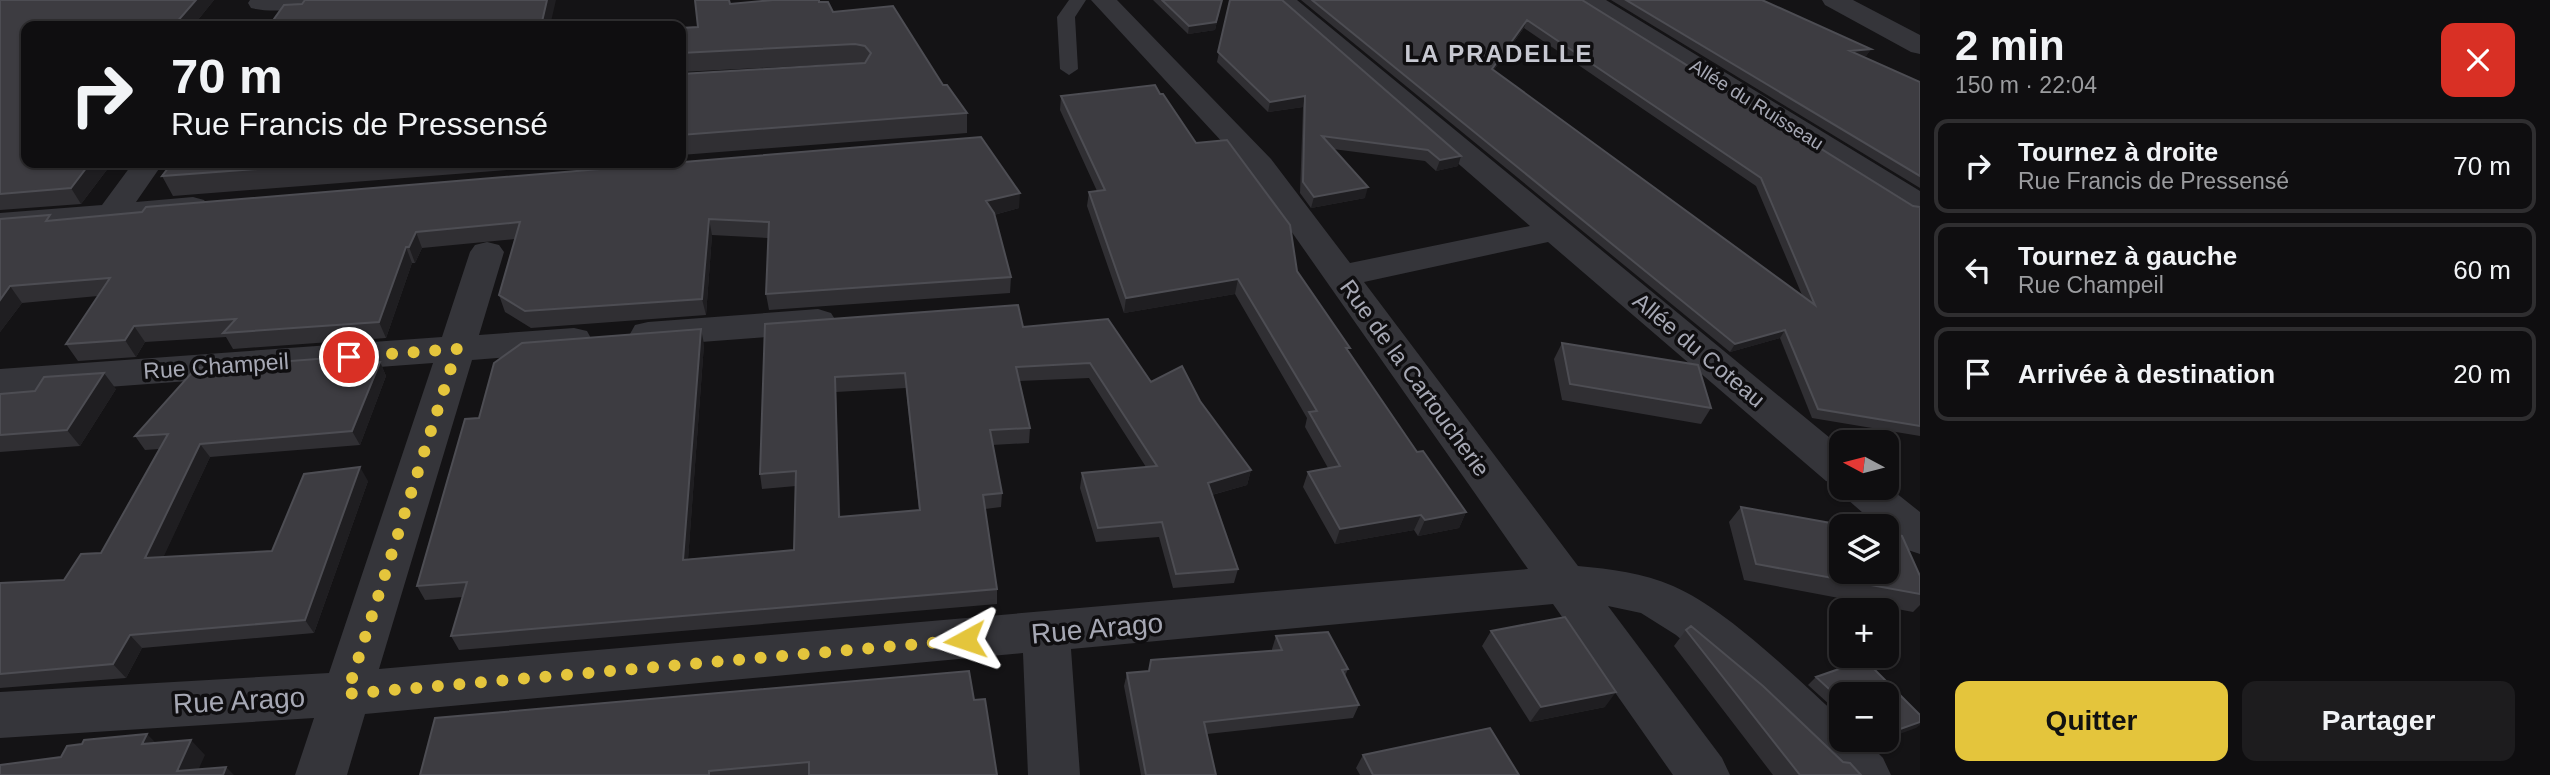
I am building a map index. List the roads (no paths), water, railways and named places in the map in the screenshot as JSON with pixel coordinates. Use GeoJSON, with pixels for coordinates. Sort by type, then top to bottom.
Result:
{"type":"FeatureCollection","features":[{"type":"Feature","properties":{"kind":"street"},"geometry":{"type":"LineString","coordinates":[[247,21],[261,1],[311,0]]}},
{"type":"Feature","properties":{"kind":"street","name":"Rue de la Cartoucherie"},"geometry":{"type":"LineString","coordinates":[[1103,0],[1260,165],[1704,775]]}},
{"type":"Feature","properties":{"kind":"street","name":"Allée du Coteau"},"geometry":{"type":"LineString","coordinates":[[1282,0],[1829,460]]}},
{"type":"Feature","properties":{"kind":"street"},"geometry":{"type":"LineString","coordinates":[[1835,0],[1920,46]]}},
{"type":"Feature","properties":{"kind":"street","name":"Allée du Ruisseau"},"geometry":{"type":"LineString","coordinates":[[1599,1],[1920,205]]}},
{"type":"Feature","properties":{"kind":"street"},"geometry":{"type":"LineString","coordinates":[[112,214],[144,168]]}},
{"type":"Feature","properties":{"kind":"street"},"geometry":{"type":"LineString","coordinates":[[0,223],[221,205]]}},
{"type":"Feature","properties":{"kind":"street"},"geometry":{"type":"LineString","coordinates":[[1341,276],[1557,230]]}},
{"type":"Feature","properties":{"kind":"street"},"geometry":{"type":"LineString","coordinates":[[321,775],[487,252]]}},
{"type":"Feature","properties":{"kind":"street","name":"Rue Champeil"},"geometry":{"type":"LineString","coordinates":[[0,382],[854,318]]}},
{"type":"Feature","properties":{"kind":"street"},"geometry":{"type":"LineString","coordinates":[[1876,500],[1920,537]]}},
{"type":"Feature","properties":{"kind":"street"},"geometry":{"type":"LineString","coordinates":[[1566,584],[1611,588],[1646,596],[1678,612],[1712,636],[1789,701],[1865,775]]}},
{"type":"Feature","properties":{"kind":"street","name":"Rue Arago"},"geometry":{"type":"LineString","coordinates":[[0,715],[347,694],[1566,584]]}},
{"type":"Feature","properties":{"kind":"street"},"geometry":{"type":"LineString","coordinates":[[1046,633],[1054,775]]}},
{"type":"Feature","properties":{"kind":"lane"},"geometry":{"type":"LineString","coordinates":[[1069,69],[1066,17],[1078,0]]}},
{"type":"Feature","properties":{"kind":"district","name":"LA PRADELLE"},"geometry":{"type":"Point","coordinates":[1499,54]}}]}
